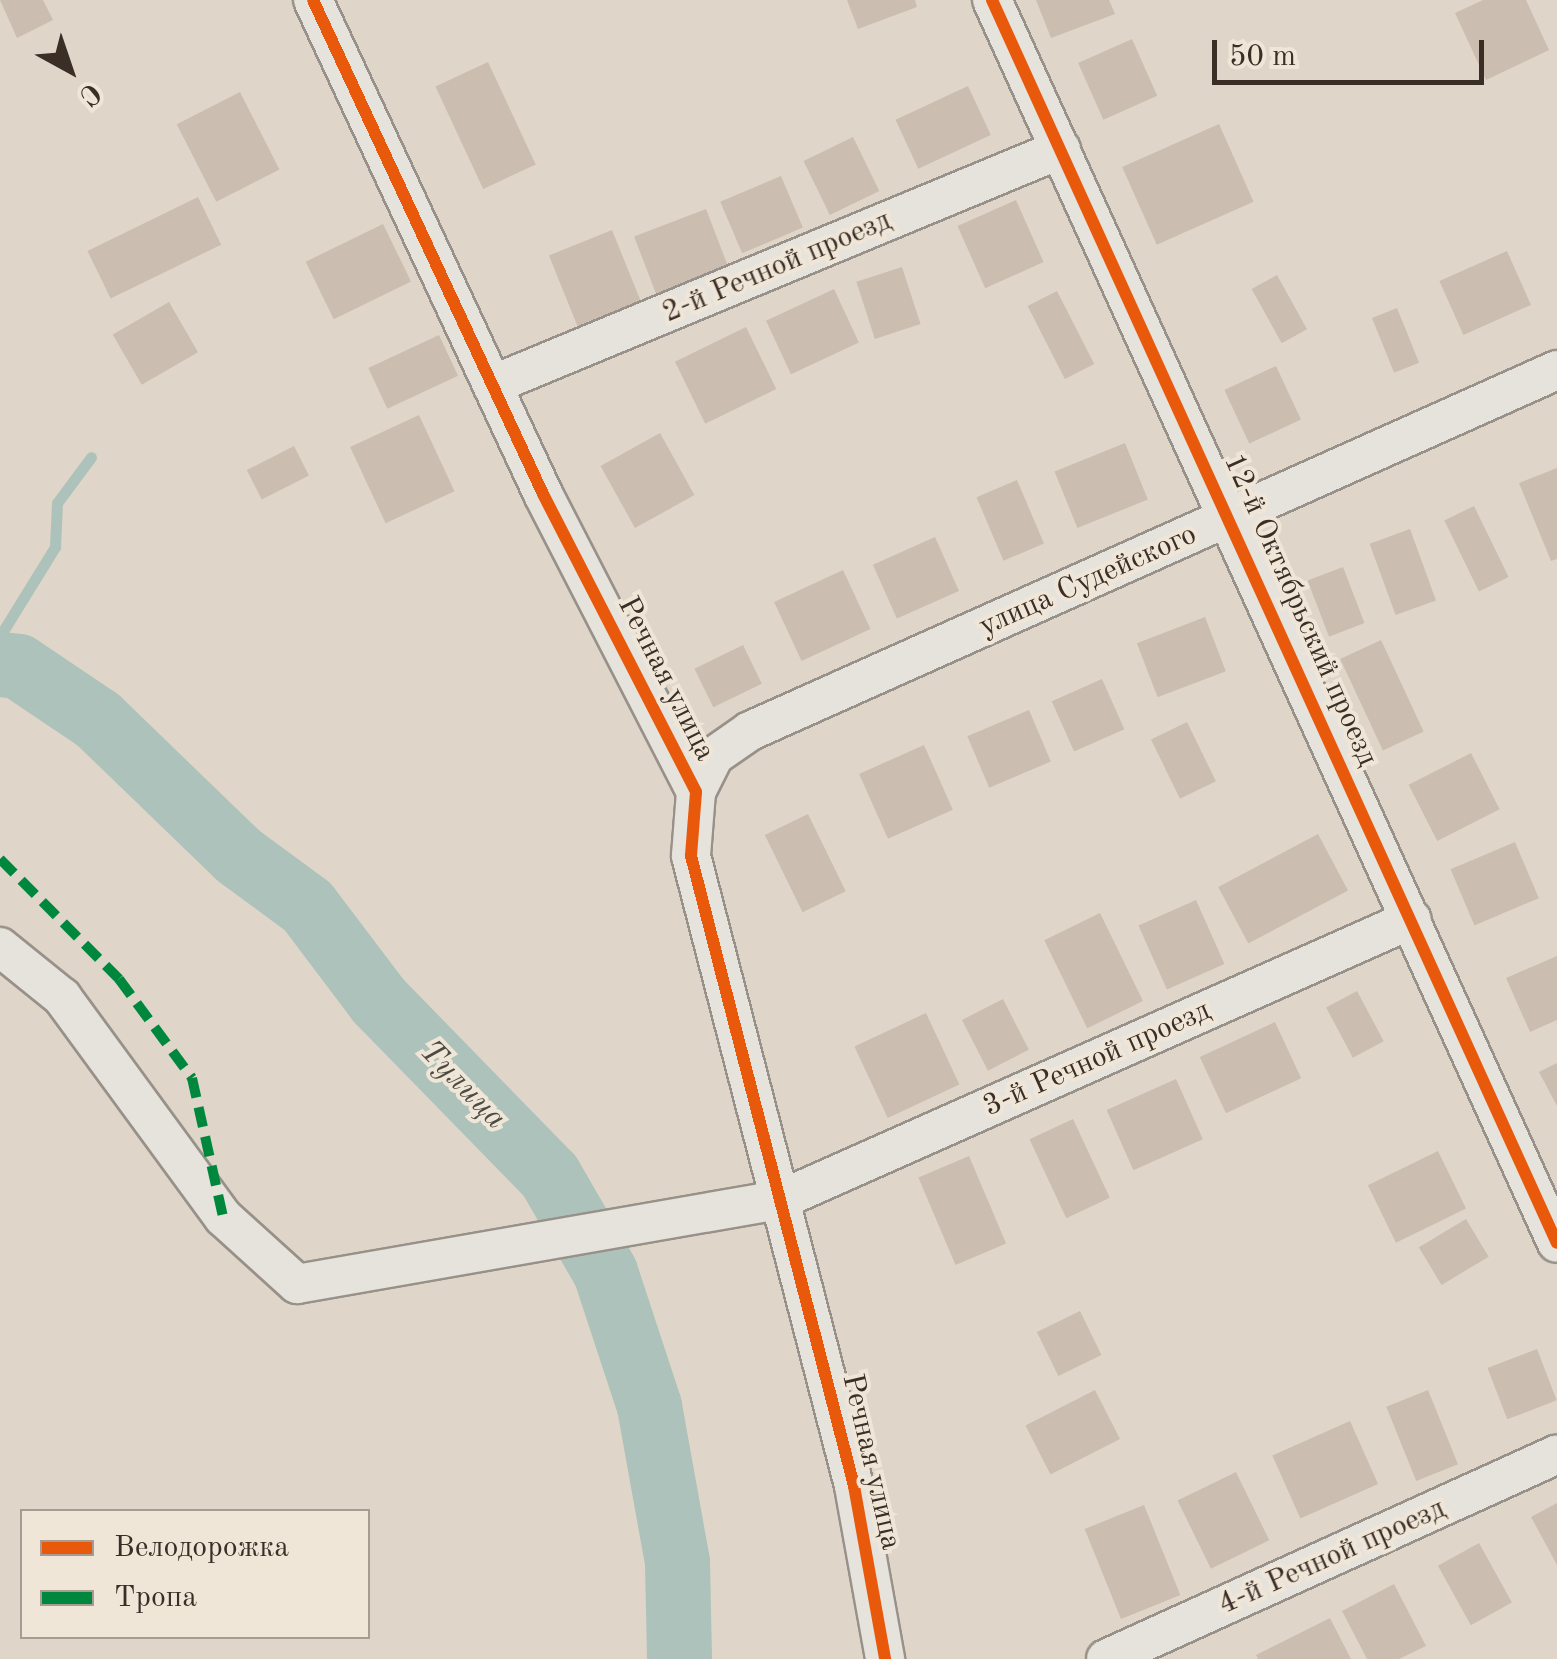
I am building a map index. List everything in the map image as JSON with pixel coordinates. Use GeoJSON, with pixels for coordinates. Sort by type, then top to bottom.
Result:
{"type":"FeatureCollection","features":[{"type":"Feature","properties":{"kind":"street","name":"Речная улица"},"geometry":{"type":"LineString","coordinates":[[313,0],[492,385],[696,792],[691,856],[854,1486],[885,1659]]}},
{"type":"Feature","properties":{"kind":"street","name":"12-й Октябрьский проезд"},"geometry":{"type":"LineString","coordinates":[[992,0],[1232,518],[1557,1242]]}},
{"type":"Feature","properties":{"kind":"street","name":"2-й Речной проезд"},"geometry":{"type":"LineString","coordinates":[[492,385],[1061,149]]}},
{"type":"Feature","properties":{"kind":"street","name":"улица Судейского"},"geometry":{"type":"LineString","coordinates":[[696,792],[714,756],[750,731],[1557,370]]}},
{"type":"Feature","properties":{"kind":"street","name":"3-й Речной проезд"},"geometry":{"type":"LineString","coordinates":[[0,947],[62,997],[222,1217],[296,1284],[448,1254],[782,1199],[1412,919]]}},
{"type":"Feature","properties":{"kind":"street","name":"4-й Речной проезд"},"geometry":{"type":"LineString","coordinates":[[1106,1659],[1557,1454]]}},
{"type":"Feature","properties":{"kind":"building"},"geometry":{"type":"Polygon","coordinates":[[[0,0],[43,0],[53,20],[17,38],[0,0]]]}},
{"type":"Feature","properties":{"kind":"building"},"geometry":{"type":"Polygon","coordinates":[[[847,0],[915,0],[917,7],[858,29],[847,0]]]}},
{"type":"Feature","properties":{"kind":"building"},"geometry":{"type":"Polygon","coordinates":[[[1036,0],[1109,0],[1115,14],[1051,38],[1036,0]]]}},
{"type":"Feature","properties":{"kind":"building"},"geometry":{"type":"Polygon","coordinates":[[[1483,0],[1526,0],[1549,50],[1486,80],[1455,13],[1483,0]]]}},
{"type":"Feature","properties":{"kind":"building"},"geometry":{"type":"Polygon","coordinates":[[[1132,39],[1157,96],[1103,120],[1078,63],[1132,39]]]}},
{"type":"Feature","properties":{"kind":"building"},"geometry":{"type":"Polygon","coordinates":[[[488,62],[536,164],[483,189],[435,87],[488,62]]]}},
{"type":"Feature","properties":{"kind":"building"},"geometry":{"type":"Polygon","coordinates":[[[968,86],[991,135],[918,169],[895,120],[968,86]]]}},
{"type":"Feature","properties":{"kind":"building"},"geometry":{"type":"Polygon","coordinates":[[[240,92],[279,170],[216,202],[177,124],[240,92]]]}},
{"type":"Feature","properties":{"kind":"building"},"geometry":{"type":"Polygon","coordinates":[[[1219,124],[1254,202],[1157,245],[1122,167],[1219,124]]]}},
{"type":"Feature","properties":{"kind":"building"},"geometry":{"type":"Polygon","coordinates":[[[853,137],[879,191],[830,215],[804,161],[853,137]]]}},
{"type":"Feature","properties":{"kind":"building"},"geometry":{"type":"Polygon","coordinates":[[[781,176],[803,228],[742,253],[720,202],[781,176]]]}},
{"type":"Feature","properties":{"kind":"building"},"geometry":{"type":"Polygon","coordinates":[[[198,197],[221,245],[111,299],[87,251],[198,197]]]}},
{"type":"Feature","properties":{"kind":"building"},"geometry":{"type":"Polygon","coordinates":[[[1016,200],[1044,262],[985,288],[958,226],[1016,200]]]}},
{"type":"Feature","properties":{"kind":"building"},"geometry":{"type":"Polygon","coordinates":[[[706,209],[728,267],[656,294],[634,237],[706,209]]]}},
{"type":"Feature","properties":{"kind":"building"},"geometry":{"type":"Polygon","coordinates":[[[383,224],[411,282],[334,319],[306,262],[383,224]]]}},
{"type":"Feature","properties":{"kind":"building"},"geometry":{"type":"Polygon","coordinates":[[[612,230],[640,300],[577,326],[549,255],[612,230]]]}},
{"type":"Feature","properties":{"kind":"building"},"geometry":{"type":"Polygon","coordinates":[[[1507,251],[1531,305],[1463,335],[1439,281],[1507,251]]]}},
{"type":"Feature","properties":{"kind":"building"},"geometry":{"type":"Polygon","coordinates":[[[902,267],[921,324],[875,339],[856,282],[902,267]]]}},
{"type":"Feature","properties":{"kind":"building"},"geometry":{"type":"Polygon","coordinates":[[[1277,275],[1307,329],[1282,343],[1252,289],[1277,275]]]}},
{"type":"Feature","properties":{"kind":"building"},"geometry":{"type":"Polygon","coordinates":[[[834,289],[859,342],[791,374],[766,321],[834,289]]]}},
{"type":"Feature","properties":{"kind":"building"},"geometry":{"type":"Polygon","coordinates":[[[1057,291],[1094,364],[1065,379],[1028,306],[1057,291]]]}},
{"type":"Feature","properties":{"kind":"building"},"geometry":{"type":"Polygon","coordinates":[[[169,302],[198,352],[142,385],[113,334],[169,302]]]}},
{"type":"Feature","properties":{"kind":"building"},"geometry":{"type":"Polygon","coordinates":[[[1397,308],[1419,363],[1394,373],[1372,318],[1397,308]]]}},
{"type":"Feature","properties":{"kind":"building"},"geometry":{"type":"Polygon","coordinates":[[[746,327],[776,389],[705,424],[675,362],[746,327]]]}},
{"type":"Feature","properties":{"kind":"building"},"geometry":{"type":"Polygon","coordinates":[[[439,335],[458,376],[387,409],[368,368],[439,335]]]}},
{"type":"Feature","properties":{"kind":"building"},"geometry":{"type":"Polygon","coordinates":[[[1276,366],[1301,419],[1249,444],[1224,390],[1276,366]]]}},
{"type":"Feature","properties":{"kind":"building"},"geometry":{"type":"Polygon","coordinates":[[[419,415],[454,491],[386,523],[350,447],[419,415]]]}},
{"type":"Feature","properties":{"kind":"building"},"geometry":{"type":"Polygon","coordinates":[[[660,433],[694,495],[635,528],[601,466],[660,433]]]}},
{"type":"Feature","properties":{"kind":"building"},"geometry":{"type":"Polygon","coordinates":[[[1125,443],[1148,500],[1077,528],[1055,471],[1125,443]]]}},
{"type":"Feature","properties":{"kind":"building"},"geometry":{"type":"Polygon","coordinates":[[[294,446],[309,475],[262,499],[247,470],[294,446]]]}},
{"type":"Feature","properties":{"kind":"building"},"geometry":{"type":"Polygon","coordinates":[[[1557,468],[1557,559],[1551,561],[1519,483],[1557,468]]]}},
{"type":"Feature","properties":{"kind":"building"},"geometry":{"type":"Polygon","coordinates":[[[1017,480],[1044,544],[1003,561],[976,497],[1017,480]]]}},
{"type":"Feature","properties":{"kind":"building"},"geometry":{"type":"Polygon","coordinates":[[[1474,506],[1509,577],[1479,591],[1444,520],[1474,506]]]}},
{"type":"Feature","properties":{"kind":"building"},"geometry":{"type":"Polygon","coordinates":[[[1410,529],[1436,600],[1396,615],[1370,544],[1410,529]]]}},
{"type":"Feature","properties":{"kind":"building"},"geometry":{"type":"Polygon","coordinates":[[[935,537],[959,591],[897,619],[873,565],[935,537]]]}},
{"type":"Feature","properties":{"kind":"building"},"geometry":{"type":"Polygon","coordinates":[[[1343,567],[1365,623],[1329,637],[1308,581],[1343,567]]]}},
{"type":"Feature","properties":{"kind":"building"},"geometry":{"type":"Polygon","coordinates":[[[843,570],[870,629],[802,661],[774,602],[843,570]]]}},
{"type":"Feature","properties":{"kind":"building"},"geometry":{"type":"Polygon","coordinates":[[[1205,617],[1226,671],[1158,697],[1137,643],[1205,617]]]}},
{"type":"Feature","properties":{"kind":"building"},"geometry":{"type":"Polygon","coordinates":[[[1381,640],[1424,732],[1383,751],[1340,659],[1381,640]]]}},
{"type":"Feature","properties":{"kind":"building"},"geometry":{"type":"Polygon","coordinates":[[[743,645],[762,684],[713,707],[694,669],[743,645]]]}},
{"type":"Feature","properties":{"kind":"building"},"geometry":{"type":"Polygon","coordinates":[[[1102,679],[1124,729],[1074,752],[1052,701],[1102,679]]]}},
{"type":"Feature","properties":{"kind":"building"},"geometry":{"type":"Polygon","coordinates":[[[1029,710],[1051,762],[989,788],[967,736],[1029,710]]]}},
{"type":"Feature","properties":{"kind":"building"},"geometry":{"type":"Polygon","coordinates":[[[1187,722],[1216,781],[1180,799],[1151,740],[1187,722]]]}},
{"type":"Feature","properties":{"kind":"building"},"geometry":{"type":"Polygon","coordinates":[[[924,745],[953,810],[888,839],[859,774],[924,745]]]}},
{"type":"Feature","properties":{"kind":"building"},"geometry":{"type":"Polygon","coordinates":[[[1471,753],[1500,809],[1437,841],[1409,785],[1471,753]]]}},
{"type":"Feature","properties":{"kind":"building"},"geometry":{"type":"Polygon","coordinates":[[[808,814],[846,891],[803,912],[765,835],[808,814]]]}},
{"type":"Feature","properties":{"kind":"building"},"geometry":{"type":"Polygon","coordinates":[[[1318,834],[1348,891],[1248,944],[1218,887],[1318,834]]]}},
{"type":"Feature","properties":{"kind":"building"},"geometry":{"type":"Polygon","coordinates":[[[1515,842],[1539,898],[1474,926],[1451,869],[1515,842]]]}},
{"type":"Feature","properties":{"kind":"building"},"geometry":{"type":"Polygon","coordinates":[[[1196,900],[1224,964],[1167,990],[1138,926],[1196,900]]]}},
{"type":"Feature","properties":{"kind":"building"},"geometry":{"type":"Polygon","coordinates":[[[1100,913],[1143,1001],[1087,1028],[1044,940],[1100,913]]]}},
{"type":"Feature","properties":{"kind":"building"},"geometry":{"type":"Polygon","coordinates":[[[1557,956],[1557,1020],[1530,1032],[1506,978],[1557,956]]]}},
{"type":"Feature","properties":{"kind":"building"},"geometry":{"type":"Polygon","coordinates":[[[1357,991],[1384,1041],[1353,1058],[1326,1007],[1357,991]]]}},
{"type":"Feature","properties":{"kind":"building"},"geometry":{"type":"Polygon","coordinates":[[[1003,999],[1029,1050],[988,1071],[962,1020],[1003,999]]]}},
{"type":"Feature","properties":{"kind":"building"},"geometry":{"type":"Polygon","coordinates":[[[926,1013],[959,1085],[888,1118],[854,1046],[926,1013]]]}},
{"type":"Feature","properties":{"kind":"building"},"geometry":{"type":"Polygon","coordinates":[[[1275,1022],[1301,1078],[1226,1113],[1200,1057],[1275,1022]]]}},
{"type":"Feature","properties":{"kind":"building"},"geometry":{"type":"Polygon","coordinates":[[[1557,1063],[1557,1106],[1539,1072],[1557,1063]]]}},
{"type":"Feature","properties":{"kind":"building"},"geometry":{"type":"Polygon","coordinates":[[[1176,1079],[1203,1139],[1133,1170],[1107,1110],[1176,1079]]]}},
{"type":"Feature","properties":{"kind":"building"},"geometry":{"type":"Polygon","coordinates":[[[1073,1119],[1110,1198],[1066,1218],[1029,1139],[1073,1119]]]}},
{"type":"Feature","properties":{"kind":"building"},"geometry":{"type":"Polygon","coordinates":[[[1438,1151],[1466,1209],[1396,1243],[1368,1185],[1438,1151]]]}},
{"type":"Feature","properties":{"kind":"building"},"geometry":{"type":"Polygon","coordinates":[[[969,1156],[1006,1243],[955,1265],[918,1177],[969,1156]]]}},
{"type":"Feature","properties":{"kind":"building"},"geometry":{"type":"Polygon","coordinates":[[[1466,1219],[1489,1257],[1442,1285],[1419,1247],[1466,1219]]]}},
{"type":"Feature","properties":{"kind":"building"},"geometry":{"type":"Polygon","coordinates":[[[1080,1311],[1101,1355],[1058,1376],[1037,1332],[1080,1311]]]}},
{"type":"Feature","properties":{"kind":"building"},"geometry":{"type":"Polygon","coordinates":[[[1537,1349],[1557,1400],[1507,1419],[1488,1368],[1537,1349]]]}},
{"type":"Feature","properties":{"kind":"building"},"geometry":{"type":"Polygon","coordinates":[[[1095,1390],[1120,1439],[1050,1474],[1026,1425],[1095,1390]]]}},
{"type":"Feature","properties":{"kind":"building"},"geometry":{"type":"Polygon","coordinates":[[[1428,1390],[1458,1464],[1416,1481],[1386,1407],[1428,1390]]]}},
{"type":"Feature","properties":{"kind":"building"},"geometry":{"type":"Polygon","coordinates":[[[1350,1421],[1378,1484],[1300,1519],[1272,1456],[1350,1421]]]}},
{"type":"Feature","properties":{"kind":"building"},"geometry":{"type":"Polygon","coordinates":[[[1236,1472],[1269,1540],[1211,1569],[1178,1500],[1236,1472]]]}},
{"type":"Feature","properties":{"kind":"building"},"geometry":{"type":"Polygon","coordinates":[[[1557,1503],[1557,1565],[1531,1517],[1557,1503]]]}},
{"type":"Feature","properties":{"kind":"building"},"geometry":{"type":"Polygon","coordinates":[[[1144,1505],[1180,1595],[1121,1619],[1085,1529],[1144,1505]]]}},
{"type":"Feature","properties":{"kind":"building"},"geometry":{"type":"Polygon","coordinates":[[[1479,1543],[1512,1602],[1471,1625],[1438,1566],[1479,1543]]]}},
{"type":"Feature","properties":{"kind":"building"},"geometry":{"type":"Polygon","coordinates":[[[1394,1584],[1426,1646],[1399,1659],[1367,1659],[1342,1611],[1394,1584]]]}},
{"type":"Feature","properties":{"kind":"building"},"geometry":{"type":"Polygon","coordinates":[[[1330,1618],[1351,1659],[1258,1659],[1256,1655],[1330,1618]]]}},
{"type":"Feature","properties":{"kind":"waterway"},"geometry":{"type":"LineString","coordinates":[[0,636],[55,547],[57,503],[91,457]]}},
{"type":"Feature","properties":{"kind":"waterway","name":"Тулица"},"geometry":{"type":"LineString","coordinates":[[0,664],[18,666],[97,719],[239,856],[307,906],[378,1000],[549,1175],[605,1272],[649,1406],[677,1562],[679,1659]]}},
{"type":"Feature","properties":{"kind":"marked path"},"geometry":{"type":"LineString","coordinates":[[0,859],[119,979],[192,1078],[223,1217]]}},
{"type":"Feature","properties":{"kind":"cycle path"},"geometry":{"type":"LineString","coordinates":[[313,0],[543,494],[696,792],[691,856],[854,1486],[885,1659]]}},
{"type":"Feature","properties":{"kind":"cycle path"},"geometry":{"type":"LineString","coordinates":[[992,0],[1557,1243]]}}]}
